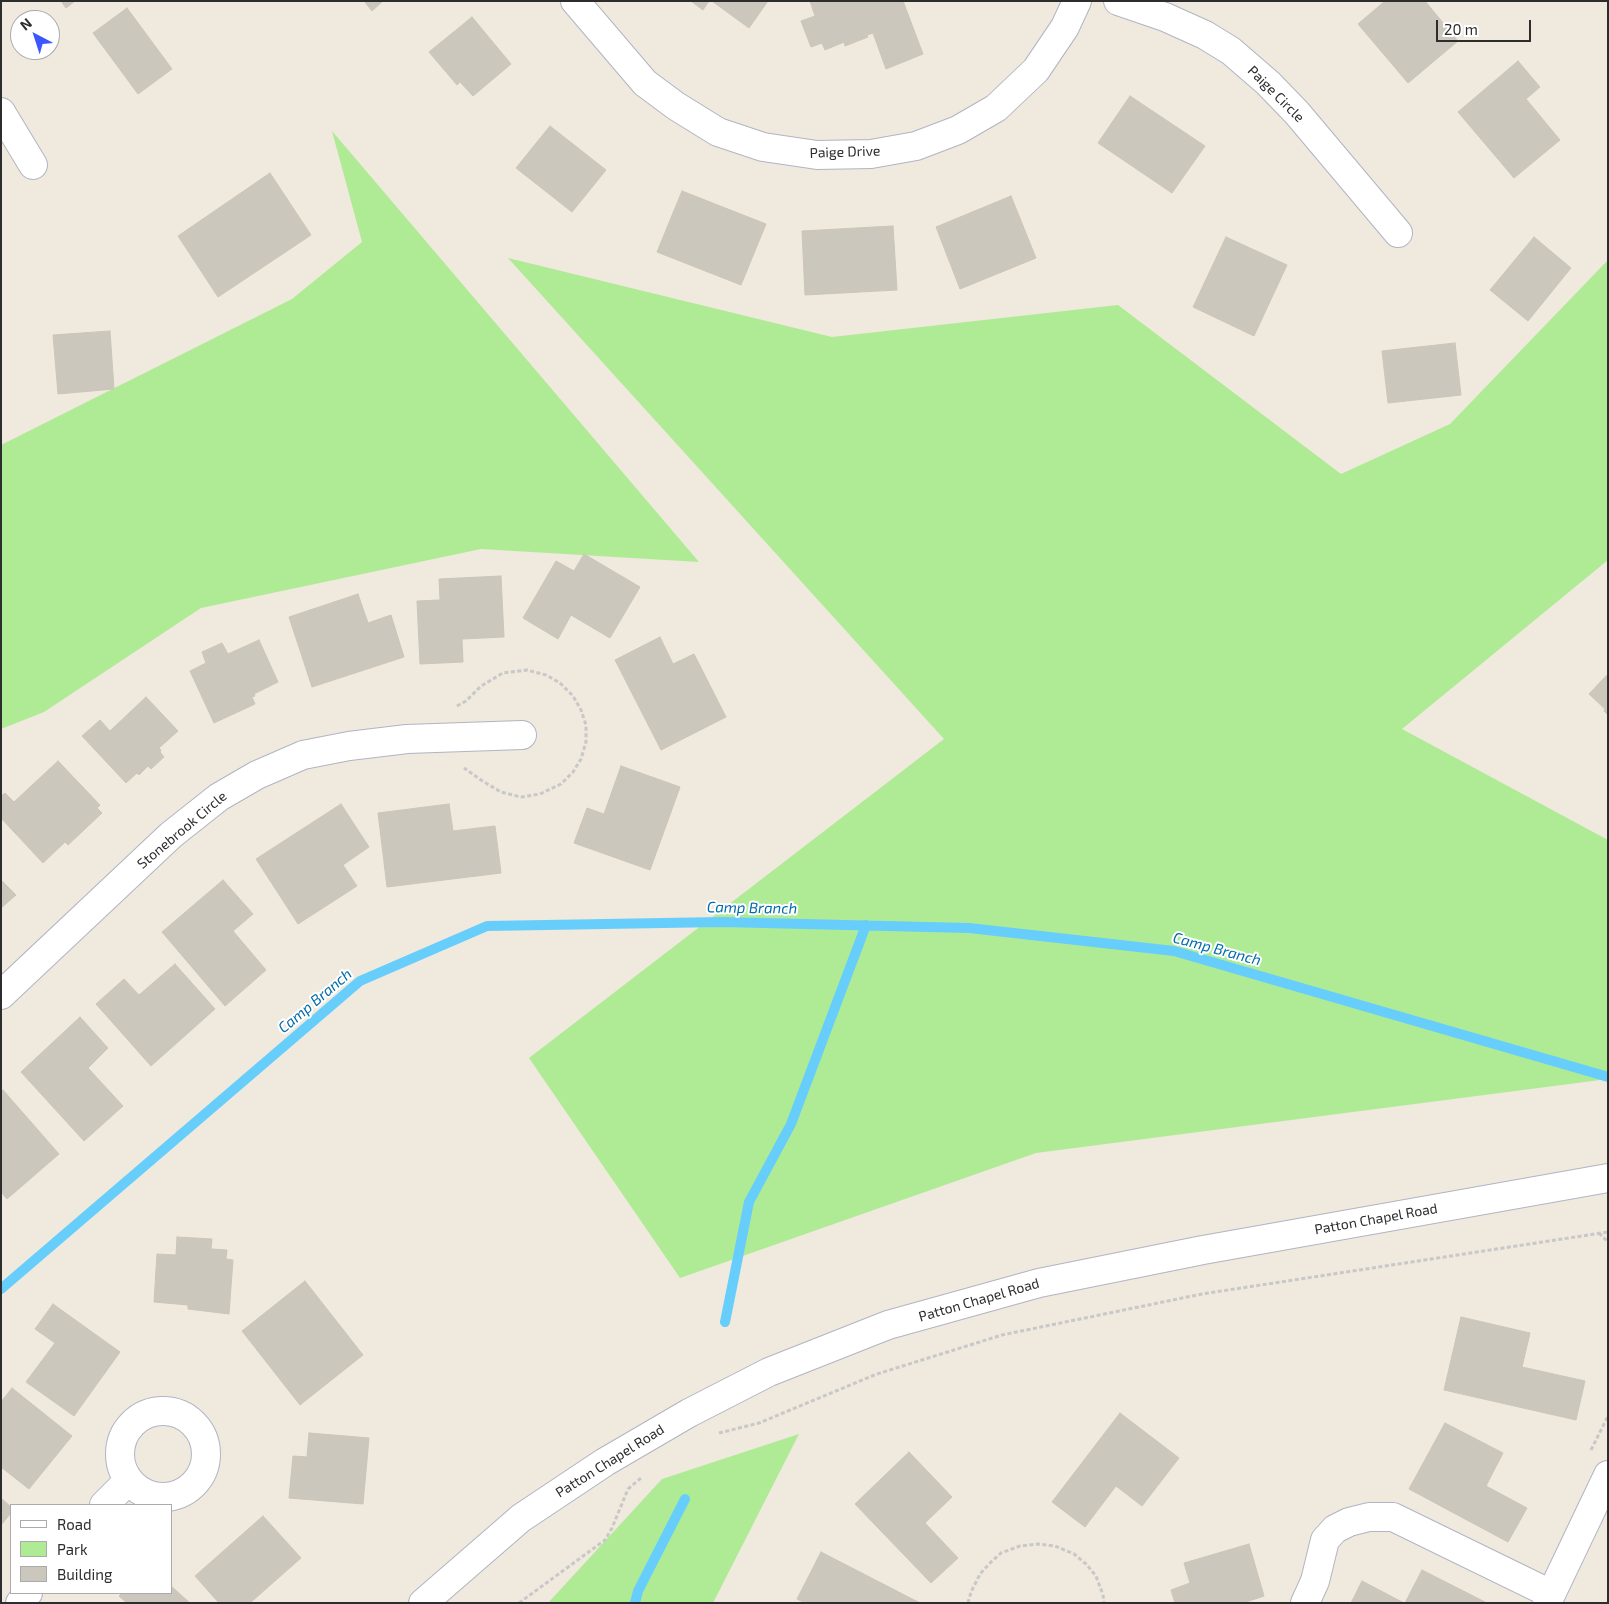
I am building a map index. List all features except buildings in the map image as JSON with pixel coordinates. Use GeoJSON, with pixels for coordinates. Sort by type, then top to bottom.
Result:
{"type":"FeatureCollection","features":[{"type":"Feature","properties":{"kind":"street","name":"Paige Drive"},"geometry":{"type":"LineString","coordinates":[[575,1],[645,83],[676,106],[718,132],[764,147],[817,155],[871,154],[916,146],[958,130],[996,108],[1036,70],[1066,27],[1077,1]]}},
{"type":"Feature","properties":{"kind":"street","name":"Paige Circle"},"geometry":{"type":"LineString","coordinates":[[1118,1],[1166,17],[1232,51],[1268,83],[1297,113],[1398,233]]}},
{"type":"Feature","properties":{"kind":"street"},"geometry":{"type":"LineString","coordinates":[[1,112],[33,165]]}},
{"type":"Feature","properties":{"kind":"street","name":"Stonebrook Circle"},"geometry":{"type":"LineString","coordinates":[[1,995],[171,835],[218,797],[256,775],[303,755],[349,746],[407,739],[522,735]]}},
{"type":"Feature","properties":{"kind":"street","name":"Patton Chapel Road"},"geometry":{"type":"LineString","coordinates":[[423,1603],[521,1518],[604,1462],[689,1413],[770,1372],[888,1325],[1039,1282],[1203,1250],[1608,1178]]}},
{"type":"Feature","properties":{"kind":"street"},"geometry":{"type":"LineString","coordinates":[[1305,1603],[1315,1581],[1325,1540],[1335,1529],[1349,1522],[1369,1516],[1393,1517],[1549,1599],[1608,1475]]}},
{"type":"Feature","properties":{"kind":"street"},"geometry":{"type":"LineString","coordinates":[[105,1504],[128,1482]]}},
{"type":"Feature","properties":{"kind":"path"},"geometry":{"type":"LineString","coordinates":[[452,708],[466,701],[482,686],[503,673],[527,670],[546,674],[573,696],[582,710],[586,725],[586,742],[581,759],[573,772],[561,784],[540,794],[520,797],[501,792],[484,782],[468,769],[459,767]]}},
{"type":"Feature","properties":{"kind":"path"},"geometry":{"type":"LineString","coordinates":[[710,1436],[759,1423],[877,1374],[1002,1334],[1202,1294],[1608,1232]]}},
{"type":"Feature","properties":{"kind":"path"},"geometry":{"type":"LineString","coordinates":[[1599,1234],[1608,1242]]}},
{"type":"Feature","properties":{"kind":"path"},"geometry":{"type":"LineString","coordinates":[[519,1603],[605,1540],[628,1489],[646,1474]]}},
{"type":"Feature","properties":{"kind":"path"},"geometry":{"type":"LineString","coordinates":[[968,1603],[980,1574],[996,1558],[1020,1546],[1038,1544],[1055,1546],[1074,1554],[1086,1564],[1096,1576],[1104,1603]]}},
{"type":"Feature","properties":{"kind":"green space"},"geometry":{"type":"Polygon","coordinates":[[[332,131],[699,562],[481,549],[201,608],[44,712],[1,729],[1,445],[292,299],[362,242],[332,131]]]}},
{"type":"Feature","properties":{"kind":"green space"},"geometry":{"type":"Polygon","coordinates":[[[508,258],[832,337],[1118,305],[1341,474],[1450,424],[1608,260],[1608,560],[1402,729],[1608,840],[1608,1079],[1036,1153],[680,1278],[529,1058],[944,739],[508,258]]]}},
{"type":"Feature","properties":{"kind":"green space"},"geometry":{"type":"Polygon","coordinates":[[[799,1434],[713,1603],[548,1603],[662,1479],[799,1434]]]}},
{"type":"Feature","properties":{"kind":"waterway","name":"Camp Branch"},"geometry":{"type":"LineString","coordinates":[[1,1289],[360,981],[487,926],[722,922],[969,928],[1174,951],[1608,1077]]}},
{"type":"Feature","properties":{"kind":"waterway"},"geometry":{"type":"LineString","coordinates":[[725,1322],[749,1202],[791,1124],[866,925]]}},
{"type":"Feature","properties":{"kind":"waterway"},"geometry":{"type":"LineString","coordinates":[[635,1603],[638,1591],[685,1499]]}}]}
